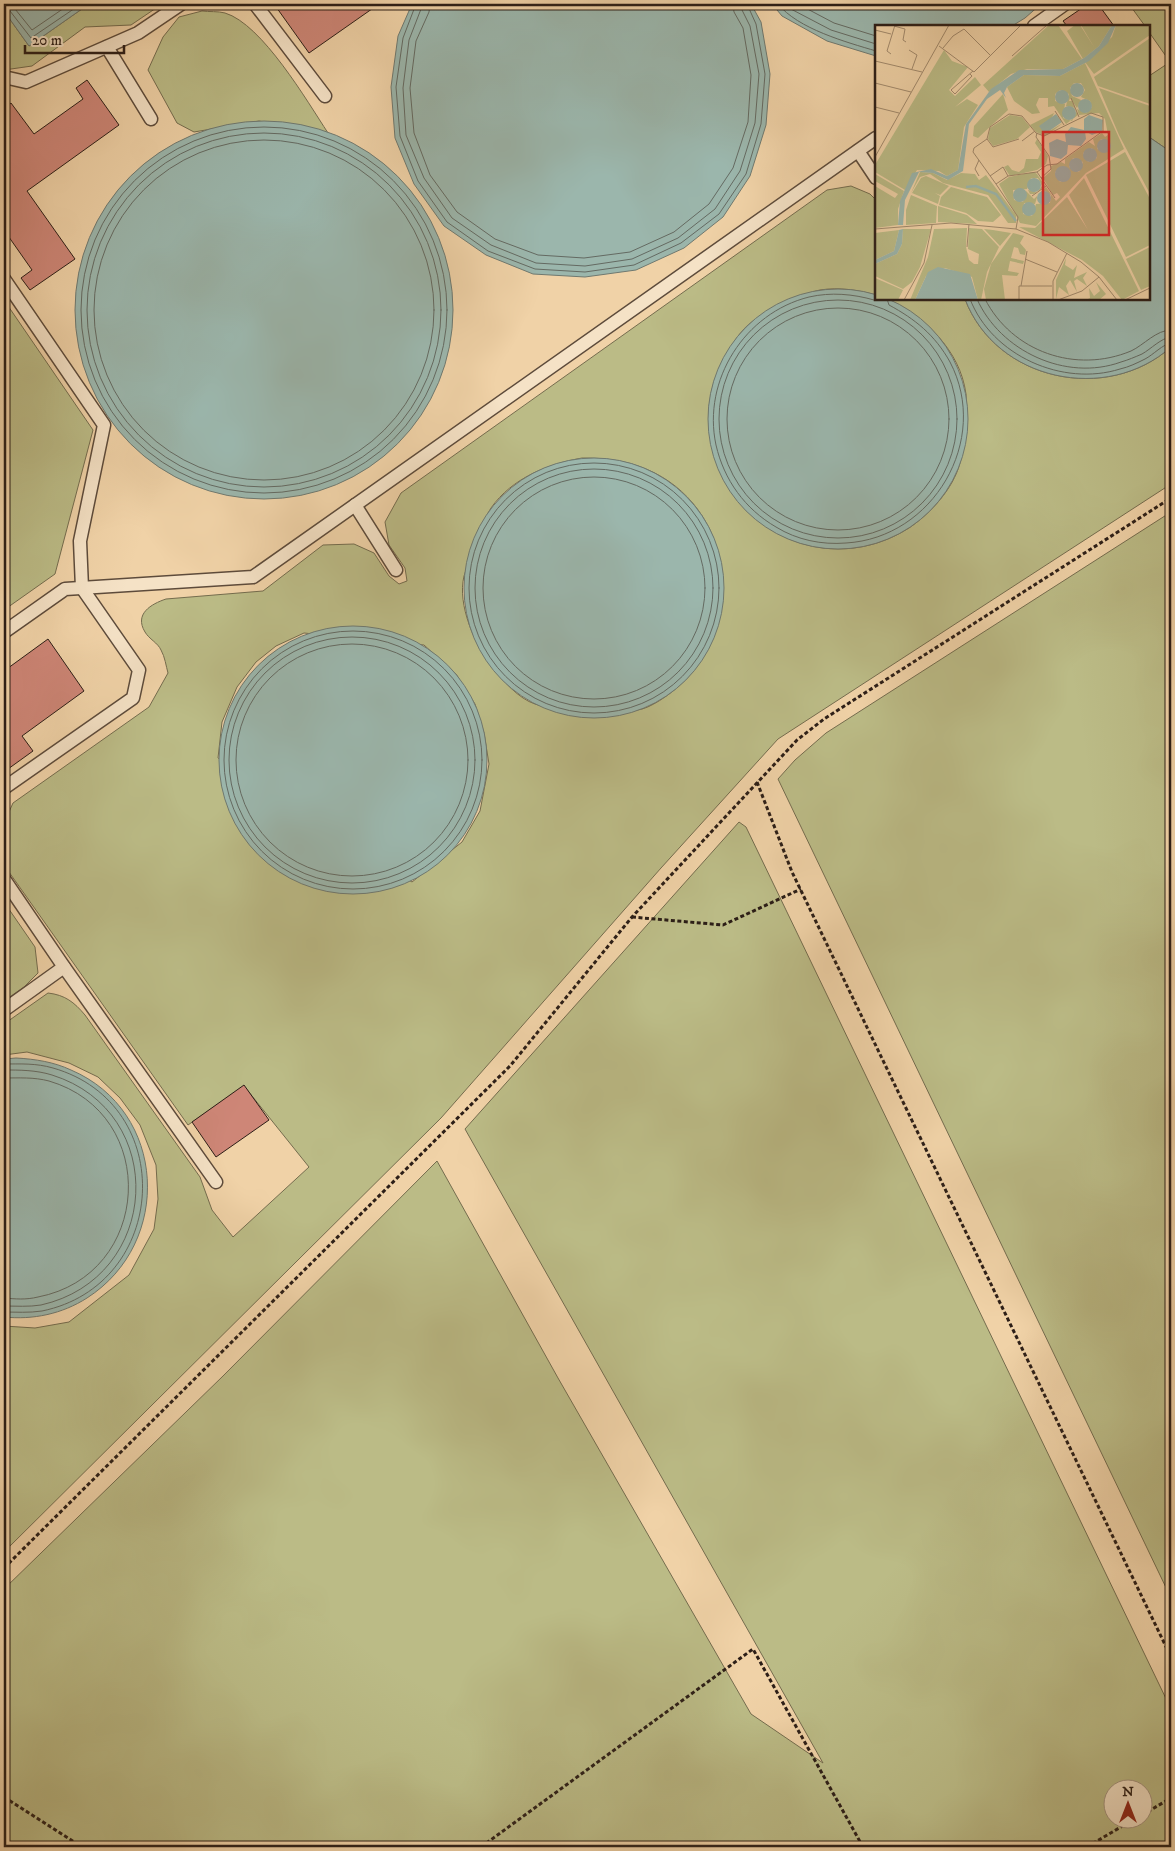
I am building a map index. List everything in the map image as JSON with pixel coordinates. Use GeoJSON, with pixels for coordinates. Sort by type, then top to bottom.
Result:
{"type":"FeatureCollection","features":[{"type":"Feature","properties":{"kind":"lane"},"geometry":{"type":"LineString","coordinates":[[4,77],[26,82],[138,33],[181,4]]}},
{"type":"Feature","properties":{"kind":"lane"},"geometry":{"type":"LineString","coordinates":[[255,4],[325,96]]}},
{"type":"Feature","properties":{"kind":"lane"},"geometry":{"type":"LineString","coordinates":[[1035,25],[1064,4]]}},
{"type":"Feature","properties":{"kind":"lane"},"geometry":{"type":"LineString","coordinates":[[107,47],[151,118]]}},
{"type":"Feature","properties":{"kind":"lane"},"geometry":{"type":"LineString","coordinates":[[4,632],[65,589],[253,578],[875,139]]}},
{"type":"Feature","properties":{"kind":"lane"},"geometry":{"type":"LineString","coordinates":[[858,151],[875,176]]}},
{"type":"Feature","properties":{"kind":"lane"},"geometry":{"type":"LineString","coordinates":[[4,279],[104,425],[80,541],[82,588],[139,670],[133,698],[4,788]]}},
{"type":"Feature","properties":{"kind":"lane"},"geometry":{"type":"LineString","coordinates":[[355,505],[396,570]]}},
{"type":"Feature","properties":{"kind":"lane"},"geometry":{"type":"LineString","coordinates":[[4,879],[216,1182]]}},
{"type":"Feature","properties":{"kind":"lane"},"geometry":{"type":"LineString","coordinates":[[4,1010],[64,967]]}},
{"type":"Feature","properties":{"kind":"path"},"geometry":{"type":"LineString","coordinates":[[4,1568],[510,1066],[632,917],[797,740],[824,719],[1171,498]]}},
{"type":"Feature","properties":{"kind":"path"},"geometry":{"type":"LineString","coordinates":[[757,782],[792,872],[1171,1657]]}},
{"type":"Feature","properties":{"kind":"path"},"geometry":{"type":"LineString","coordinates":[[632,917],[723,925],[801,889]]}},
{"type":"Feature","properties":{"kind":"path"},"geometry":{"type":"LineString","coordinates":[[481,1847],[753,1648],[863,1847]]}},
{"type":"Feature","properties":{"kind":"path"},"geometry":{"type":"LineString","coordinates":[[4,1798],[82,1847]]}},
{"type":"Feature","properties":{"kind":"path"},"geometry":{"type":"LineString","coordinates":[[1152,1809],[1171,1798]]}},
{"type":"Feature","properties":{"kind":"path"},"geometry":{"type":"LineString","coordinates":[[1087,1847],[1119,1828]]}},
{"type":"Feature","properties":{"kind":"green space"},"geometry":{"type":"Polygon","coordinates":[[[89,4],[162,4],[131,25],[85,27],[32,66],[4,70],[4,11],[29,46],[89,4]]]}},
{"type":"Feature","properties":{"kind":"green space"},"geometry":{"type":"Polygon","coordinates":[[[1129,4],[1171,4],[1171,152],[1150,138],[1150,75],[1170,62],[1150,33],[1150,25],[1144,25],[1129,4]]]}},
{"type":"Feature","properties":{"kind":"green space"},"geometry":{"type":"Polygon","coordinates":[[[202,11],[225,13],[239,20],[254,32],[296,84],[328,133],[259,121],[194,132],[177,123],[148,70],[163,37],[179,17],[202,11]]]}},
{"type":"Feature","properties":{"kind":"green space"},"geometry":{"type":"Polygon","coordinates":[[[851,186],[870,194],[875,199],[875,295],[834,289],[815,291],[753,321],[740,334],[721,364],[713,385],[709,406],[711,439],[721,472],[738,499],[760,521],[786,538],[815,547],[846,549],[878,543],[909,528],[933,508],[947,491],[957,473],[962,453],[966,409],[966,394],[962,378],[956,363],[939,337],[915,315],[889,300],[966,300],[980,327],[1001,349],[1027,365],[1056,375],[1086,378],[1116,375],[1145,365],[1171,347],[1171,484],[778,739],[661,868],[441,1118],[4,1552],[4,1326],[35,1328],[69,1322],[129,1275],[154,1229],[158,1199],[156,1165],[140,1125],[120,1098],[98,1077],[69,1063],[27,1052],[4,1055],[4,1024],[48,993],[64,997],[77,1006],[200,1177],[212,1210],[233,1237],[309,1167],[244,1086],[188,1125],[4,865],[4,823],[13,803],[149,707],[168,673],[161,650],[142,626],[143,615],[150,607],[166,599],[263,591],[323,545],[354,544],[374,553],[389,576],[399,584],[407,581],[405,568],[389,545],[385,522],[401,493],[827,190],[851,186]],[[582,458],[556,464],[532,474],[509,488],[491,508],[484,521],[464,576],[462,587],[465,612],[479,648],[511,689],[529,702],[538,705],[630,710],[648,707],[660,701],[679,686],[701,660],[716,631],[722,600],[721,568],[713,537],[698,509],[675,486],[646,469],[630,463],[582,458]],[[304,633],[276,646],[256,662],[237,687],[222,722],[218,758],[412,882],[462,842],[480,811],[489,764],[484,733],[475,704],[456,674],[424,645],[304,633]]]}},
{"type":"Feature","properties":{"kind":"green space"},"geometry":{"type":"Polygon","coordinates":[[[4,300],[93,430],[55,574],[4,610],[4,300]]]}},
{"type":"Feature","properties":{"kind":"green space"},"geometry":{"type":"Polygon","coordinates":[[[1171,512],[1171,1598],[778,779],[795,760],[826,733],[1171,512]]]}},
{"type":"Feature","properties":{"kind":"green space"},"geometry":{"type":"Polygon","coordinates":[[[739,822],[746,827],[1171,1709],[1171,1847],[4,1847],[4,1589],[223,1376],[437,1161],[558,1378],[751,1714],[823,1763],[465,1129],[739,822]]]}},
{"type":"Feature","properties":{"kind":"green space"},"geometry":{"type":"Polygon","coordinates":[[[4,902],[35,947],[38,973],[24,987],[4,1001],[4,902]]]}},
{"type":"Feature","properties":{"kind":"water"},"geometry":{"type":"Polygon","coordinates":[[[4,4],[89,4],[29,46],[4,11],[4,4]]]}},
{"type":"Feature","properties":{"kind":"water"},"geometry":{"type":"Polygon","coordinates":[[[412,4],[751,4],[761,22],[770,74],[766,125],[750,176],[723,217],[684,248],[636,270],[585,277],[533,274],[486,255],[444,226],[414,184],[395,138],[391,87],[398,36],[412,4]]]}},
{"type":"Feature","properties":{"kind":"water"},"geometry":{"type":"Polygon","coordinates":[[[772,4],[1041,4],[1014,25],[875,25],[875,56],[827,41],[782,16],[772,4]]]}},
{"type":"Feature","properties":{"kind":"water"},"geometry":{"type":"Polygon","coordinates":[[[264,121],[301,125],[336,136],[353,144],[384,164],[410,190],[421,205],[438,238],[449,273],[453,310],[449,347],[438,382],[430,399],[410,430],[384,456],[369,467],[336,484],[301,495],[264,499],[227,495],[192,484],[175,476],[144,456],[118,430],[107,415],[90,382],[79,347],[75,310],[79,273],[90,238],[98,221],[118,190],[144,164],[159,153],[192,136],[227,125],[264,121]]]}},
{"type":"Feature","properties":{"kind":"water"},"geometry":{"type":"Polygon","coordinates":[[[1150,138],[1171,152],[1171,347],[1145,365],[1116,375],[1086,378],[1056,375],[1027,365],[1001,349],[980,327],[966,300],[1150,300],[1150,138]]]}},
{"type":"Feature","properties":{"kind":"water"},"geometry":{"type":"Polygon","coordinates":[[[838,289],[875,295],[875,300],[890,300],[910,311],[930,327],[946,347],[958,369],[967,406],[967,432],[958,469],[946,491],[930,511],[910,527],[888,539],[863,546],[838,549],[813,546],[788,539],[766,527],[746,511],[730,491],[718,469],[711,444],[708,419],[711,394],[718,369],[730,347],[746,327],[766,311],[788,299],[813,292],[838,289]]]}},
{"type":"Feature","properties":{"kind":"water"},"geometry":{"type":"Polygon","coordinates":[[[594,458],[619,460],[644,468],[666,480],[686,496],[702,516],[714,538],[722,563],[724,588],[722,613],[714,638],[702,660],[686,680],[666,696],[644,708],[619,716],[594,718],[569,716],[544,708],[522,696],[502,680],[486,660],[474,638],[466,613],[464,588],[466,563],[474,538],[486,516],[502,496],[522,480],[544,468],[569,460],[594,458]]]}},
{"type":"Feature","properties":{"kind":"water"},"geometry":{"type":"Polygon","coordinates":[[[340,626],[366,626],[392,631],[416,641],[428,648],[448,665],[465,685],[482,721],[487,747],[487,773],[482,799],[465,835],[448,855],[428,872],[392,889],[366,894],[340,894],[314,889],[290,879],[268,864],[249,845],[234,823],[224,799],[219,773],[219,747],[224,721],[234,697],[249,675],[268,656],[290,641],[314,631],[340,626]]]}},
{"type":"Feature","properties":{"kind":"water"},"geometry":{"type":"Polygon","coordinates":[[[16,1058],[44,1061],[65,1067],[103,1089],[126,1115],[141,1146],[147,1179],[145,1212],[134,1245],[115,1274],[77,1304],[47,1315],[26,1318],[4,1317],[4,1059],[16,1058]]]}},
{"type":"Feature","properties":{"kind":"building"},"geometry":{"type":"Polygon","coordinates":[[[274,4],[379,4],[309,53],[274,4]]]}},
{"type":"Feature","properties":{"kind":"building"},"geometry":{"type":"Polygon","coordinates":[[[1088,4],[1098,4],[1113,25],[1066,25],[1063,21],[1088,4]]]}},
{"type":"Feature","properties":{"kind":"building"},"geometry":{"type":"Polygon","coordinates":[[[87,80],[119,125],[27,191],[75,259],[30,290],[21,278],[32,270],[4,230],[4,109],[11,103],[34,134],[83,99],[76,88],[87,80]]]}},
{"type":"Feature","properties":{"kind":"building"},"geometry":{"type":"Polygon","coordinates":[[[48,639],[84,691],[22,736],[33,751],[8,769],[4,764],[4,671],[48,639]]]}},
{"type":"Feature","properties":{"kind":"building"},"geometry":{"type":"Polygon","coordinates":[[[244,1085],[269,1120],[216,1157],[192,1122],[244,1085]]]}}]}
